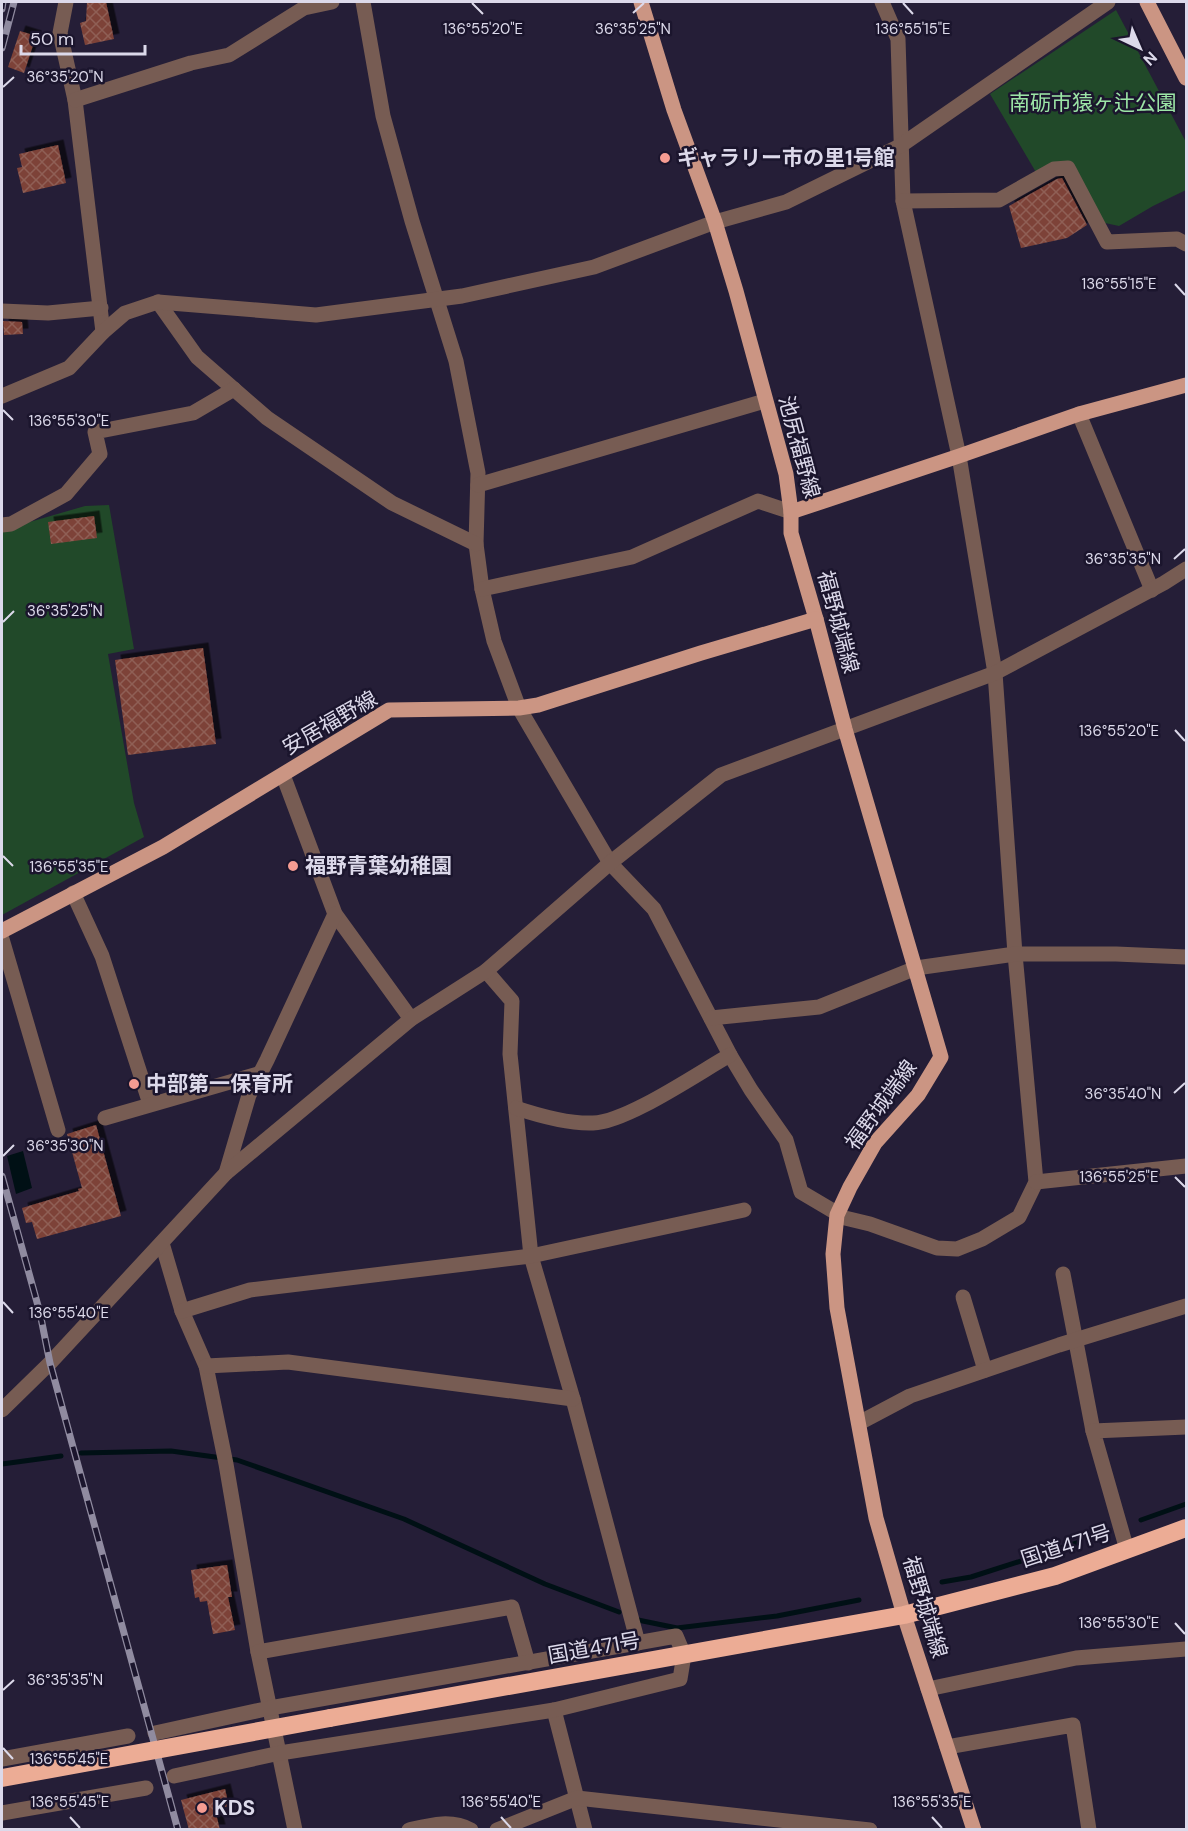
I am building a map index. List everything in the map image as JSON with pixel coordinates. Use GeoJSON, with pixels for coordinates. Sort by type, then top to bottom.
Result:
{"type":"FeatureCollection","features":[{"type":"Feature","properties":{"kind":"highway","name":"国道471号"},"geometry":{"type":"LineString","coordinates":[[2,1778],[904,1615],[1055,1576],[1186,1527]]}},
{"type":"Feature","properties":{"kind":"main road","name":"池尻福野線"},"geometry":{"type":"LineString","coordinates":[[641,2],[674,110],[716,222],[786,474],[791,512],[1079,414],[1186,385]]}},
{"type":"Feature","properties":{"kind":"main road"},"geometry":{"type":"LineString","coordinates":[[1147,2],[1186,78]]}},
{"type":"Feature","properties":{"kind":"main road","name":"福野城端線"},"geometry":{"type":"LineString","coordinates":[[791,512],[791,533],[844,729],[941,1057],[918,1095],[875,1143],[837,1215],[833,1254],[837,1308],[876,1518],[904,1615],[972,1829]]}},
{"type":"Feature","properties":{"kind":"main road","name":"安居福野線"},"geometry":{"type":"LineString","coordinates":[[2,931],[163,847],[389,710],[519,708],[538,705],[816,619]]}},
{"type":"Feature","properties":{"kind":"street"},"geometry":{"type":"LineString","coordinates":[[66,2],[60,33],[75,100],[103,332]]}},
{"type":"Feature","properties":{"kind":"street"},"geometry":{"type":"LineString","coordinates":[[75,100],[191,63],[229,55],[304,8],[332,2]]}},
{"type":"Feature","properties":{"kind":"street"},"geometry":{"type":"LineString","coordinates":[[363,2],[383,116],[412,221],[456,362],[478,473],[476,544],[482,589],[494,641],[519,708],[610,863],[654,909],[730,1055],[786,1140],[801,1192],[837,1215],[937,1248],[957,1250],[982,1239],[1019,1216],[1036,1182],[1015,954],[995,673],[959,456],[903,201],[898,39],[888,4]]}},
{"type":"Feature","properties":{"kind":"street"},"geometry":{"type":"LineString","coordinates":[[2,396],[69,368],[124,313],[158,302],[316,315],[462,296],[594,267],[716,222],[786,202],[900,146],[1108,2]]}},
{"type":"Feature","properties":{"kind":"street"},"geometry":{"type":"LineString","coordinates":[[903,201],[999,200],[1054,169],[1068,168],[1107,242],[1178,239],[1186,244]]}},
{"type":"Feature","properties":{"kind":"street"},"geometry":{"type":"LineString","coordinates":[[158,302],[197,357],[267,418],[392,503],[476,544]]}},
{"type":"Feature","properties":{"kind":"street"},"geometry":{"type":"LineString","coordinates":[[2,311],[48,313],[100,308]]}},
{"type":"Feature","properties":{"kind":"street"},"geometry":{"type":"LineString","coordinates":[[2,525],[10,524],[66,494],[100,454],[95,432],[193,413],[234,389]]}},
{"type":"Feature","properties":{"kind":"street"},"geometry":{"type":"LineString","coordinates":[[478,485],[765,401]]}},
{"type":"Feature","properties":{"kind":"street"},"geometry":{"type":"LineString","coordinates":[[1079,414],[1152,590]]}},
{"type":"Feature","properties":{"kind":"street"},"geometry":{"type":"LineString","coordinates":[[482,589],[632,556],[758,501],[791,512]]}},
{"type":"Feature","properties":{"kind":"street"},"geometry":{"type":"LineString","coordinates":[[2,1410],[162,1244],[226,1173],[411,1019],[486,970],[610,863],[721,775],[995,673],[1152,590],[1186,569]]}},
{"type":"Feature","properties":{"kind":"street"},"geometry":{"type":"LineString","coordinates":[[283,775],[335,914],[411,1019]]}},
{"type":"Feature","properties":{"kind":"street"},"geometry":{"type":"LineString","coordinates":[[73,893],[102,956],[150,1104]]}},
{"type":"Feature","properties":{"kind":"street"},"geometry":{"type":"LineString","coordinates":[[226,1173],[249,1095],[335,914]]}},
{"type":"Feature","properties":{"kind":"street"},"geometry":{"type":"LineString","coordinates":[[2,939],[57,1130]]}},
{"type":"Feature","properties":{"kind":"street"},"geometry":{"type":"LineString","coordinates":[[711,1018],[819,1007],[916,968],[1015,954],[1186,957]]}},
{"type":"Feature","properties":{"kind":"street"},"geometry":{"type":"LineString","coordinates":[[486,970],[512,1001],[510,1054],[531,1256],[573,1399],[638,1643]]}},
{"type":"Feature","properties":{"kind":"street"},"geometry":{"type":"LineString","coordinates":[[516,1108],[546,1117],[594,1123],[627,1114],[730,1055]]}},
{"type":"Feature","properties":{"kind":"street"},"geometry":{"type":"LineString","coordinates":[[105,1118],[261,1073]]}},
{"type":"Feature","properties":{"kind":"street"},"geometry":{"type":"LineString","coordinates":[[1036,1182],[1186,1166]]}},
{"type":"Feature","properties":{"kind":"street"},"geometry":{"type":"LineString","coordinates":[[182,1311],[250,1290],[531,1256],[744,1209]]}},
{"type":"Feature","properties":{"kind":"street"},"geometry":{"type":"LineString","coordinates":[[162,1244],[182,1311],[206,1366],[258,1652],[295,1830]]}},
{"type":"Feature","properties":{"kind":"street"},"geometry":{"type":"LineString","coordinates":[[1063,1274],[1093,1431],[1127,1550]]}},
{"type":"Feature","properties":{"kind":"street"},"geometry":{"type":"LineString","coordinates":[[963,1296],[985,1370]]}},
{"type":"Feature","properties":{"kind":"street"},"geometry":{"type":"LineString","coordinates":[[859,1423],[910,1396],[1186,1306]]}},
{"type":"Feature","properties":{"kind":"street"},"geometry":{"type":"LineString","coordinates":[[206,1366],[288,1362],[573,1399]]}},
{"type":"Feature","properties":{"kind":"street"},"geometry":{"type":"LineString","coordinates":[[1093,1431],[1186,1427]]}},
{"type":"Feature","properties":{"kind":"street"},"geometry":{"type":"LineString","coordinates":[[258,1652],[512,1606],[528,1663]]}},
{"type":"Feature","properties":{"kind":"street"},"geometry":{"type":"LineString","coordinates":[[155,1733],[270,1708],[676,1636],[684,1655],[680,1679],[554,1710],[280,1752],[174,1776]]}},
{"type":"Feature","properties":{"kind":"street"},"geometry":{"type":"LineString","coordinates":[[928,1689],[1076,1658],[1186,1649]]}},
{"type":"Feature","properties":{"kind":"street"},"geometry":{"type":"LineString","coordinates":[[554,1710],[585,1830]]}},
{"type":"Feature","properties":{"kind":"street"},"geometry":{"type":"LineString","coordinates":[[947,1747],[1073,1725],[1089,1830]]}},
{"type":"Feature","properties":{"kind":"street"},"geometry":{"type":"LineString","coordinates":[[2,1759],[128,1736]]}},
{"type":"Feature","properties":{"kind":"street"},"geometry":{"type":"LineString","coordinates":[[2,1813],[146,1788]]}},
{"type":"Feature","properties":{"kind":"street"},"geometry":{"type":"LineString","coordinates":[[497,1830],[578,1798],[870,1830]]}},
{"type":"Feature","properties":{"kind":"street"},"geometry":{"type":"LineString","coordinates":[[409,1830],[439,1823],[462,1824],[471,1830]]}},
{"type":"Feature","properties":{"kind":"green space","name":"南砺市猿ヶ辻公園"},"geometry":{"type":"Polygon","coordinates":[[[1116,10],[1186,142],[1186,190],[1119,226],[1105,223],[1070,163],[1037,174],[990,94],[1116,10]]]}},
{"type":"Feature","properties":{"kind":"green space"},"geometry":{"type":"Polygon","coordinates":[[[109,505],[134,649],[108,654],[134,803],[144,837],[2,915],[2,530],[85,506],[109,505]]]}},
{"type":"Feature","properties":{"kind":"shaded area"},"geometry":{"type":"Polygon","coordinates":[[[23,1151],[32,1188],[16,1194],[7,1156],[23,1151]]]}},
{"type":"Feature","properties":{"kind":"building"},"geometry":{"type":"Polygon","coordinates":[[[87,2],[106,2],[114,39],[85,45],[80,23],[86,21],[87,2]]]}},
{"type":"Feature","properties":{"kind":"building"},"geometry":{"type":"Polygon","coordinates":[[[20,31],[36,36],[24,73],[8,67],[20,31]]]}},
{"type":"Feature","properties":{"kind":"building"},"geometry":{"type":"Polygon","coordinates":[[[58,145],[66,183],[23,193],[17,168],[22,167],[19,154],[58,145]]]}},
{"type":"Feature","properties":{"kind":"building"},"geometry":{"type":"Polygon","coordinates":[[[1062,178],[1087,225],[1067,238],[1021,248],[1009,206],[1062,178]]]}},
{"type":"Feature","properties":{"kind":"building"},"geometry":{"type":"Polygon","coordinates":[[[3,321],[22,322],[23,334],[4,335],[3,321]]]}},
{"type":"Feature","properties":{"kind":"building"},"geometry":{"type":"Polygon","coordinates":[[[94,516],[97,538],[51,544],[48,522],[94,516]]]}},
{"type":"Feature","properties":{"kind":"building"},"geometry":{"type":"Polygon","coordinates":[[[203,648],[216,744],[128,755],[115,660],[203,648]]]}},
{"type":"Feature","properties":{"kind":"building"},"geometry":{"type":"Polygon","coordinates":[[[96,1125],[121,1216],[37,1239],[32,1222],[26,1223],[22,1208],[79,1191],[78,1189],[82,1188],[67,1134],[96,1125]]]}},
{"type":"Feature","properties":{"kind":"building"},"geometry":{"type":"Polygon","coordinates":[[[227,1565],[232,1597],[228,1597],[235,1630],[213,1634],[207,1601],[200,1602],[199,1597],[195,1598],[191,1570],[227,1565]]]}},
{"type":"Feature","properties":{"kind":"building","name":"KDS"},"geometry":{"type":"Polygon","coordinates":[[[225,1789],[229,1806],[215,1810],[220,1830],[189,1830],[181,1800],[225,1789]]]}},
{"type":"Feature","properties":{"kind":"waterway"},"geometry":{"type":"LineString","coordinates":[[81,1453],[171,1451],[237,1460],[404,1519],[545,1584],[619,1612]]}},
{"type":"Feature","properties":{"kind":"waterway"},"geometry":{"type":"LineString","coordinates":[[2,1464],[61,1456]]}},
{"type":"Feature","properties":{"kind":"waterway"},"geometry":{"type":"LineString","coordinates":[[1141,1520],[1186,1504]]}},
{"type":"Feature","properties":{"kind":"waterway"},"geometry":{"type":"LineString","coordinates":[[942,1582],[971,1577],[1080,1542]]}},
{"type":"Feature","properties":{"kind":"waterway"},"geometry":{"type":"LineString","coordinates":[[638,1620],[677,1628],[777,1616],[859,1600]]}},
{"type":"Feature","properties":{"kind":"railway"},"geometry":{"type":"LineString","coordinates":[[2,9],[3,2]]}},
{"type":"Feature","properties":{"kind":"railway"},"geometry":{"type":"LineString","coordinates":[[2,48],[14,2]]}},
{"type":"Feature","properties":{"kind":"railway"},"geometry":{"type":"LineString","coordinates":[[2,1176],[40,1313],[50,1363],[178,1830]]}},
{"type":"Feature","properties":{"kind":"place","name":"ギャラリー市の里1号館"},"geometry":{"type":"Point","coordinates":[665,158]}},
{"type":"Feature","properties":{"kind":"place","name":"福野青葉幼稚園"},"geometry":{"type":"Point","coordinates":[293,866]}},
{"type":"Feature","properties":{"kind":"place","name":"中部第一保育所"},"geometry":{"type":"Point","coordinates":[134,1084]}},
{"type":"Feature","properties":{"kind":"place","name":"KDS"},"geometry":{"type":"Point","coordinates":[202,1808]}}]}
